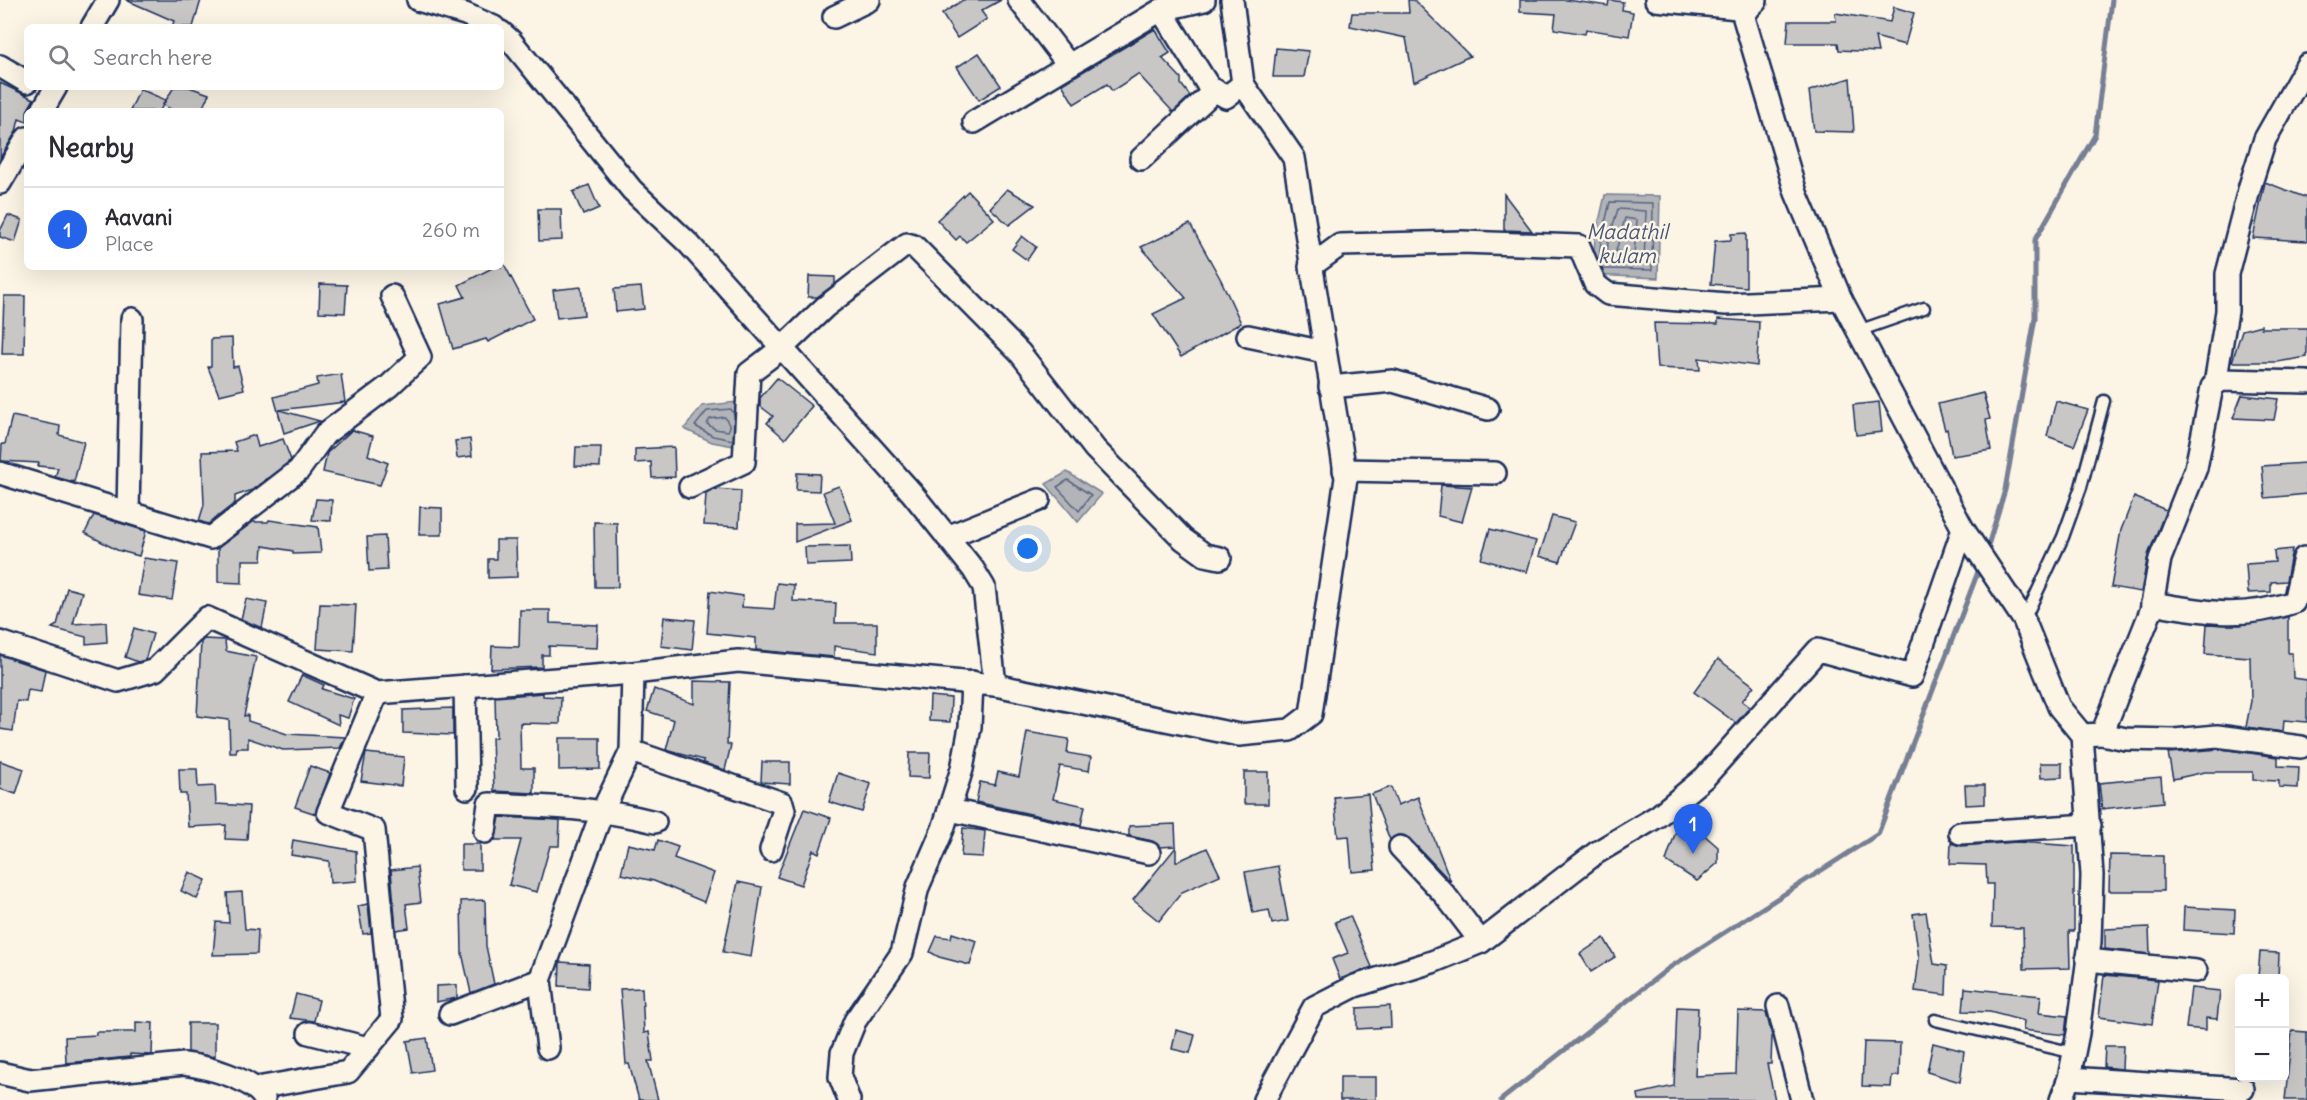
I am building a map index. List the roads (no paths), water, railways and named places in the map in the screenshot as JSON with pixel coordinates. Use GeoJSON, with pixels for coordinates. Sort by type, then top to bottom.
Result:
{"type":"FeatureCollection","features":[{"type":"Feature","properties":{"kind":"street"},"geometry":{"type":"LineString","coordinates":[[94,24],[108,0]]}},
{"type":"Feature","properties":{"kind":"street"},"geometry":{"type":"LineString","coordinates":[[418,0],[488,24]]}},
{"type":"Feature","properties":{"kind":"street"},"geometry":{"type":"LineString","coordinates":[[834,16],[869,0]]}},
{"type":"Feature","properties":{"kind":"street"},"geometry":{"type":"LineString","coordinates":[[1019,0],[1068,64]]}},
{"type":"Feature","properties":{"kind":"street"},"geometry":{"type":"LineString","coordinates":[[974,122],[1161,10],[1204,0]]}},
{"type":"Feature","properties":{"kind":"street"},"geometry":{"type":"LineString","coordinates":[[0,642],[118,681],[155,670],[207,618],[377,693],[633,674],[738,661],[994,685],[1239,735],[1290,730],[1311,714],[1346,478],[1294,159],[1243,84],[1232,0]]}},
{"type":"Feature","properties":{"kind":"street"},"geometry":{"type":"LineString","coordinates":[[1656,0],[1753,4]]}},
{"type":"Feature","properties":{"kind":"street"},"geometry":{"type":"LineString","coordinates":[[1753,4],[1744,18],[1796,194],[1841,299],[1966,533],[2024,620],[2059,706],[2092,734],[2127,739],[2174,740],[2217,736],[2301,747]]}},
{"type":"Feature","properties":{"kind":"street"},"geometry":{"type":"LineString","coordinates":[[1161,10],[1209,87],[1226,97],[1243,84]]}},
{"type":"Feature","properties":{"kind":"street"},"geometry":{"type":"LineString","coordinates":[[504,36],[632,190],[689,244],[912,493],[947,537],[984,587],[994,685]]}},
{"type":"Feature","properties":{"kind":"street"},"geometry":{"type":"LineString","coordinates":[[2061,1100],[2069,1078],[2074,1053],[2087,960],[2092,875],[2090,825],[2092,734],[2127,677],[2152,603],[2160,559],[2196,468],[2210,393],[2215,384],[2227,311],[2227,274],[2250,186],[2265,139],[2307,65]]}},
{"type":"Feature","properties":{"kind":"street"},"geometry":{"type":"LineString","coordinates":[[0,66],[24,80]]}},
{"type":"Feature","properties":{"kind":"street"},"geometry":{"type":"LineString","coordinates":[[1141,159],[1215,90]]}},
{"type":"Feature","properties":{"kind":"street"},"geometry":{"type":"LineString","coordinates":[[0,183],[24,143]]}},
{"type":"Feature","properties":{"kind":"street"},"geometry":{"type":"LineString","coordinates":[[1310,267],[1340,245],[1462,242],[1579,246],[1595,284],[1608,294],[1726,304],[1841,299]]}},
{"type":"Feature","properties":{"kind":"street"},"geometry":{"type":"LineString","coordinates":[[690,487],[744,462],[749,373],[782,348],[825,307],[906,244],[913,245],[1020,353],[1095,449],[1205,553]]}},
{"type":"Feature","properties":{"kind":"street"},"geometry":{"type":"LineString","coordinates":[[0,473],[211,538],[299,470],[325,434],[388,386],[420,357],[392,296]]}},
{"type":"Feature","properties":{"kind":"street"},"geometry":{"type":"LineString","coordinates":[[128,512],[132,319]]}},
{"type":"Feature","properties":{"kind":"street"},"geometry":{"type":"LineString","coordinates":[[1248,336],[1324,352]]}},
{"type":"Feature","properties":{"kind":"street"},"geometry":{"type":"LineString","coordinates":[[2215,384],[2222,380],[2307,382]]}},
{"type":"Feature","properties":{"kind":"street"},"geometry":{"type":"LineString","coordinates":[[1330,387],[1393,381],[1488,409]]}},
{"type":"Feature","properties":{"kind":"street"},"geometry":{"type":"LineString","coordinates":[[1344,470],[1495,473]]}},
{"type":"Feature","properties":{"kind":"street"},"geometry":{"type":"LineString","coordinates":[[947,537],[1039,500]]}},
{"type":"Feature","properties":{"kind":"street"},"geometry":{"type":"LineString","coordinates":[[1264,1100],[1314,1007],[1355,986],[1432,962],[1481,942],[1596,853],[1658,816],[1705,777],[1818,650],[1912,676],[1966,533]]}},
{"type":"Feature","properties":{"kind":"street"},"geometry":{"type":"LineString","coordinates":[[2152,603],[2211,613],[2249,614],[2271,610],[2294,602],[2304,558]]}},
{"type":"Feature","properties":{"kind":"street"},"geometry":{"type":"LineString","coordinates":[[548,1048],[540,980],[602,812],[631,751],[633,674]]}},
{"type":"Feature","properties":{"kind":"street"},"geometry":{"type":"LineString","coordinates":[[849,1100],[840,1077],[842,1053],[855,1021],[902,952],[918,887],[950,810],[962,770],[970,727],[972,682]]}},
{"type":"Feature","properties":{"kind":"street"},"geometry":{"type":"LineString","coordinates":[[465,686],[467,788]]}},
{"type":"Feature","properties":{"kind":"street"},"geometry":{"type":"LineString","coordinates":[[0,1073],[30,1080],[184,1064],[204,1066],[261,1094],[348,1072],[392,1019],[374,830],[328,812],[377,693]]}},
{"type":"Feature","properties":{"kind":"street"},"geometry":{"type":"LineString","coordinates":[[631,751],[782,802],[784,810],[771,850]]}},
{"type":"Feature","properties":{"kind":"street"},"geometry":{"type":"LineString","coordinates":[[485,832],[489,804],[549,806],[602,812],[655,822]]}},
{"type":"Feature","properties":{"kind":"street"},"geometry":{"type":"LineString","coordinates":[[950,810],[1149,853]]}},
{"type":"Feature","properties":{"kind":"street"},"geometry":{"type":"LineString","coordinates":[[1960,833],[2090,825]]}},
{"type":"Feature","properties":{"kind":"street"},"geometry":{"type":"LineString","coordinates":[[1400,847],[1445,896],[1481,942]]}},
{"type":"Feature","properties":{"kind":"street"},"geometry":{"type":"LineString","coordinates":[[2087,960],[2196,971]]}},
{"type":"Feature","properties":{"kind":"street"},"geometry":{"type":"LineString","coordinates":[[450,1014],[540,980]]}},
{"type":"Feature","properties":{"kind":"street"},"geometry":{"type":"LineString","coordinates":[[1778,1006],[1802,1100]]}},
{"type":"Feature","properties":{"kind":"street"},"geometry":{"type":"LineString","coordinates":[[309,1033],[368,1048]]}},
{"type":"Feature","properties":{"kind":"street"},"geometry":{"type":"LineString","coordinates":[[2069,1078],[2243,1089]]}},
{"type":"Feature","properties":{"kind":"lane"},"geometry":{"type":"LineString","coordinates":[[1858,331],[1924,308]]}},
{"type":"Feature","properties":{"kind":"lane"},"geometry":{"type":"LineString","coordinates":[[2024,620],[2063,537],[2081,487],[2104,401]]}},
{"type":"Feature","properties":{"kind":"lane"},"geometry":{"type":"LineString","coordinates":[[1935,1020],[2074,1053]]}},
{"type":"Feature","properties":{"kind":"water","name":"Madathil kulam"},"geometry":{"type":"Polygon","coordinates":[[[1605,195],[1660,196],[1658,278],[1592,275],[1595,239],[1605,195]]]}},
{"type":"Feature","properties":{"kind":"water"},"geometry":{"type":"Polygon","coordinates":[[[737,402],[750,449],[712,442],[684,429],[702,406],[737,402]]]}},
{"type":"Feature","properties":{"kind":"water"},"geometry":{"type":"Polygon","coordinates":[[[1067,472],[1102,494],[1078,522],[1046,484],[1067,472]]]}},
{"type":"Feature","properties":{"kind":"waterway"},"geometry":{"type":"LineString","coordinates":[[1986,552],[2005,490],[2035,318],[2035,240],[2095,135],[2112,0]]}},
{"type":"Feature","properties":{"kind":"waterway"},"geometry":{"type":"LineString","coordinates":[[1501,1100],[1669,968],[1878,834],[1981,564]]}},
{"type":"Feature","properties":{"kind":"place","name":"Aavani"},"geometry":{"type":"Point","coordinates":[1693,854]}}]}
